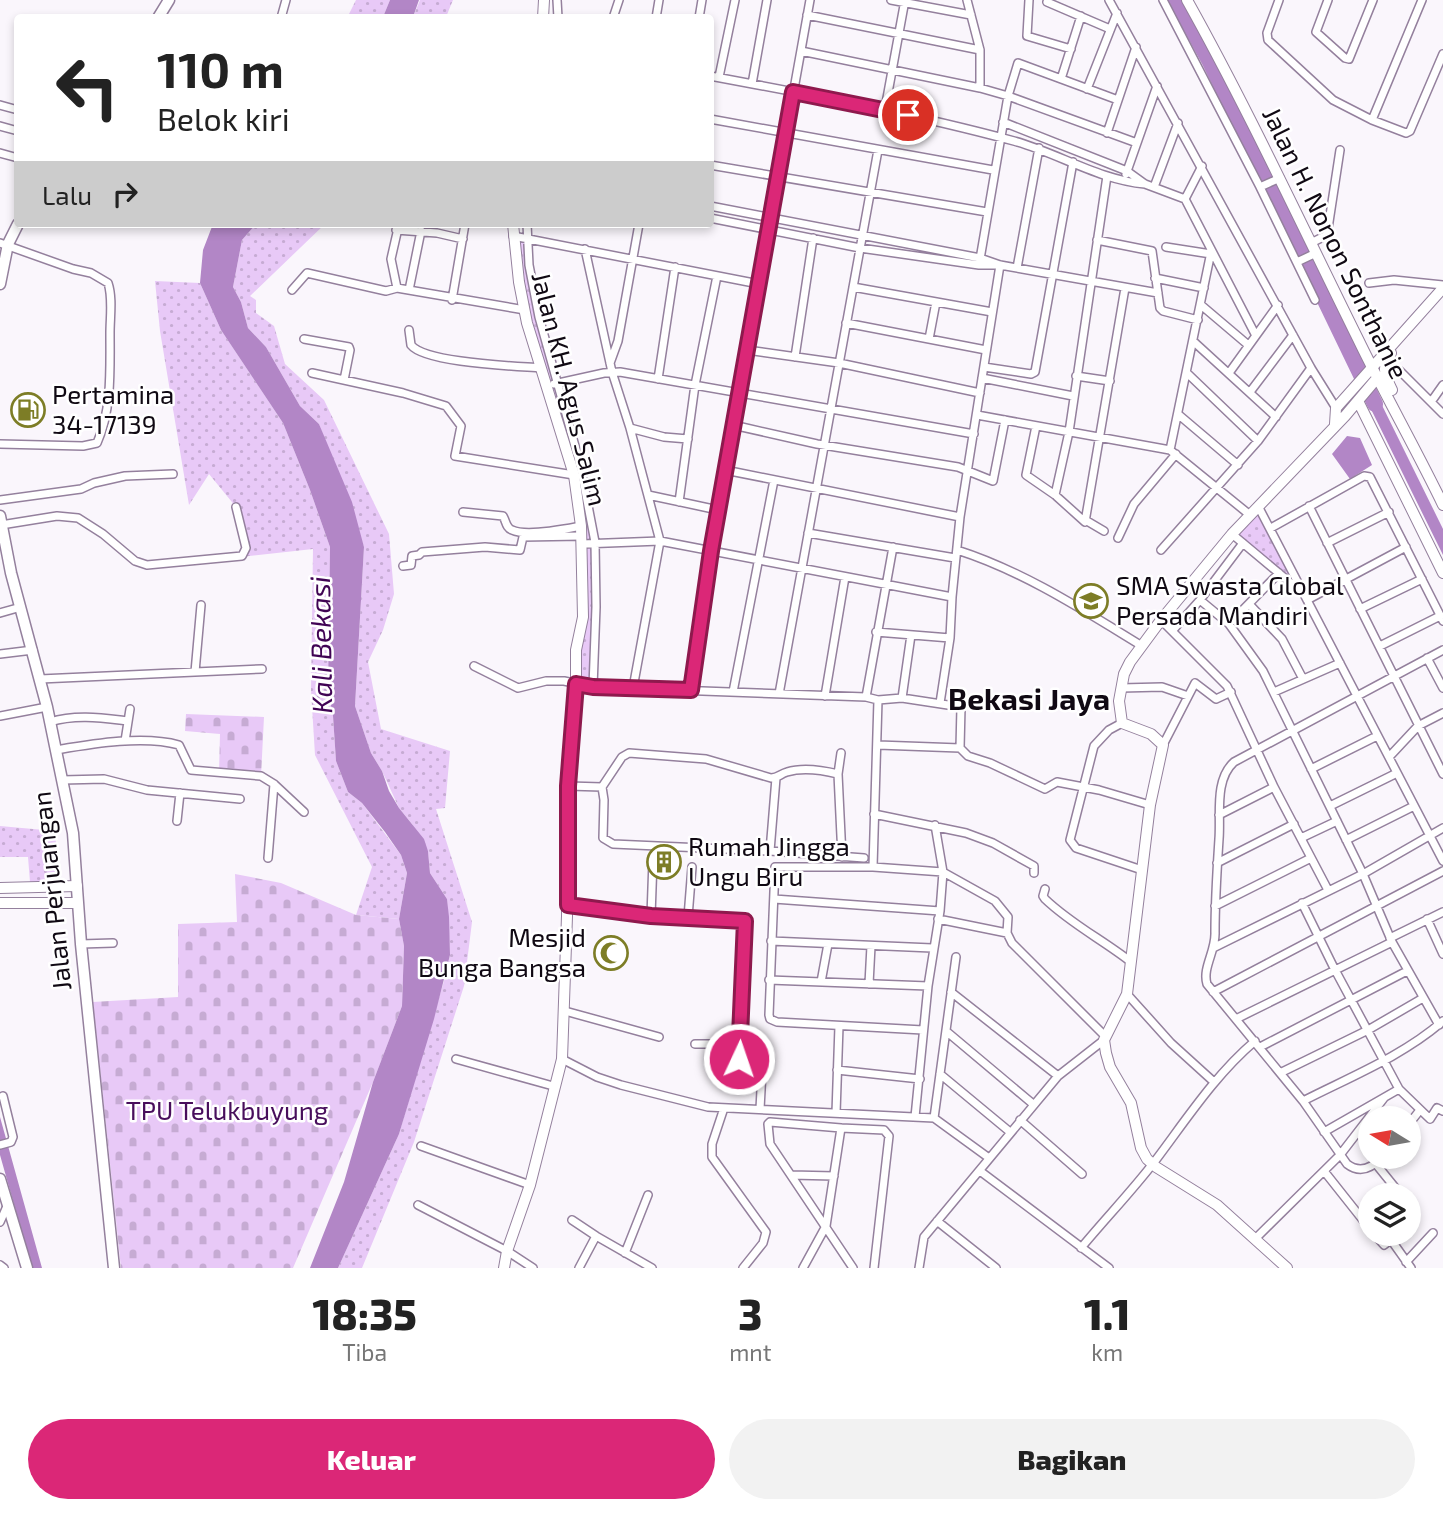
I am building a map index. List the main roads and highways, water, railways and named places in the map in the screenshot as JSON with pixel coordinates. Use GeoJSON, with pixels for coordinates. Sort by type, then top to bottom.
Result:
{"type":"FeatureCollection","features":[{"type":"Feature","properties":{"kind":"main road"},"geometry":{"type":"LineString","coordinates":[[0,284],[4,244],[15,228]]}},
{"type":"Feature","properties":{"kind":"main road","name":"Jalan Perjuangan"},"geometry":{"type":"LineString","coordinates":[[1,520],[47,708],[73,833],[80,944],[114,1268]]}},
{"type":"Feature","properties":{"kind":"main road"},"geometry":{"type":"LineString","coordinates":[[0,1179],[27,1268]]}},
{"type":"Feature","properties":{"kind":"waterway"},"geometry":{"type":"LineString","coordinates":[[1176,0],[1210,62],[1375,404]]}},
{"type":"Feature","properties":{"kind":"place","name":"Pertamina 34-17139"},"geometry":{"type":"Point","coordinates":[28,410]}},
{"type":"Feature","properties":{"kind":"place","name":"SMA Swasta Global Persada Mandiri"},"geometry":{"type":"Point","coordinates":[1091,601]}},
{"type":"Feature","properties":{"kind":"place","name":"Rumah Jingga Ungu Biru"},"geometry":{"type":"Point","coordinates":[664,862]}},
{"type":"Feature","properties":{"kind":"place","name":"Mesjid Bunga Bangsa"},"geometry":{"type":"Point","coordinates":[611,953]}},
{"type":"Feature","properties":{"kind":"district","name":"Bekasi Jaya"},"geometry":{"type":"Point","coordinates":[1029,700]}},
{"type":"Feature","properties":{"kind":"water label","name":"Kali Bekasi"},"geometry":{"type":"Point","coordinates":[321,645]}},
{"type":"Feature","properties":{"kind":"park label","name":"TPU Telukbuyung"},"geometry":{"type":"Point","coordinates":[227,1111]}}]}
